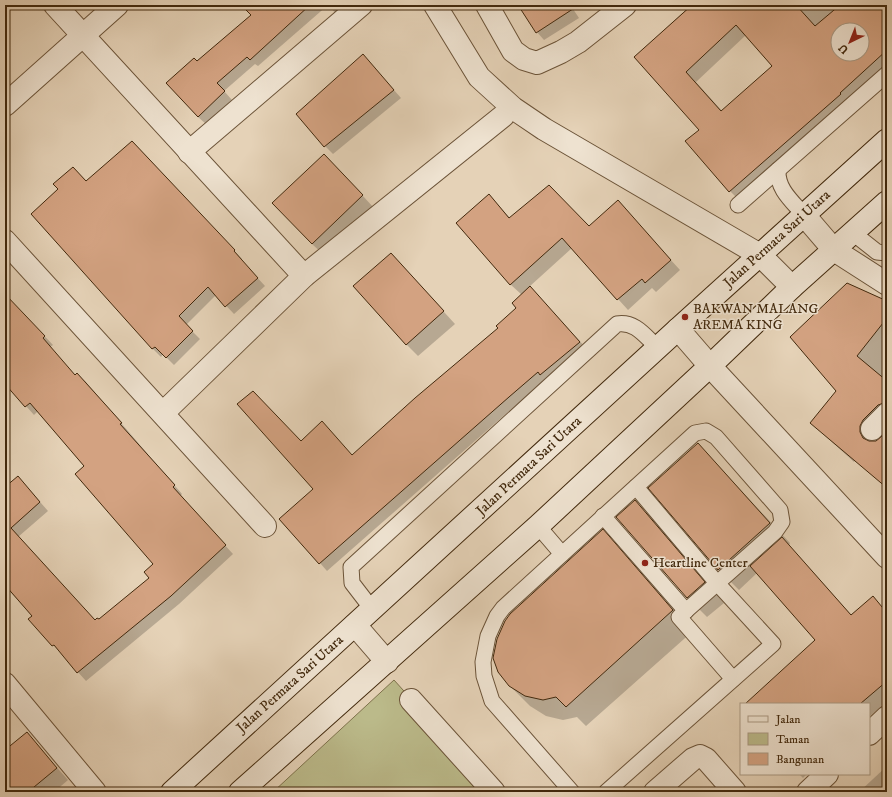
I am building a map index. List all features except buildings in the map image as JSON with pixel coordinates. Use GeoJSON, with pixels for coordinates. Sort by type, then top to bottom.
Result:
{"type":"FeatureCollection","features":[{"type":"Feature","properties":{"kind":"street"},"geometry":{"type":"LineString","coordinates":[[55,5],[304,276]]}},
{"type":"Feature","properties":{"kind":"street"},"geometry":{"type":"LineString","coordinates":[[5,106],[117,5]]}},
{"type":"Feature","properties":{"kind":"street"},"geometry":{"type":"LineString","coordinates":[[189,152],[361,5]]}},
{"type":"Feature","properties":{"kind":"street"},"geometry":{"type":"LineString","coordinates":[[435,5],[479,77],[513,108],[544,129],[760,255],[792,287]]}},
{"type":"Feature","properties":{"kind":"street"},"geometry":{"type":"LineString","coordinates":[[487,5],[513,52],[524,59],[537,63],[578,42],[626,5]]}},
{"type":"Feature","properties":{"kind":"street"},"geometry":{"type":"LineString","coordinates":[[163,413],[304,276],[503,116]]}},
{"type":"Feature","properties":{"kind":"street","name":"Jalan Permata Sari Utara"},"geometry":{"type":"LineString","coordinates":[[172,792],[657,347],[887,140]]}},
{"type":"Feature","properties":{"kind":"street"},"geometry":{"type":"LineString","coordinates":[[240,792],[538,526],[710,366],[792,287],[887,202]]}},
{"type":"Feature","properties":{"kind":"street"},"geometry":{"type":"LineString","coordinates":[[804,215],[834,250],[887,284]]}},
{"type":"Feature","properties":{"kind":"street"},"geometry":{"type":"LineString","coordinates":[[5,241],[265,526]]}},
{"type":"Feature","properties":{"kind":"street"},"geometry":{"type":"LineString","coordinates":[[678,329],[710,366],[887,557]]}},
{"type":"Feature","properties":{"kind":"street"},"geometry":{"type":"LineString","coordinates":[[355,625],[387,662]]}},
{"type":"Feature","properties":{"kind":"street"},"geometry":{"type":"LineString","coordinates":[[5,684],[96,792]]}},
{"type":"Feature","properties":{"kind":"street"},"geometry":{"type":"LineString","coordinates":[[411,700],[494,792]]}},
{"type":"Feature","properties":{"kind":"street"},"geometry":{"type":"LineString","coordinates":[[870,733],[887,717]]}},
{"type":"Feature","properties":{"kind":"street"},"geometry":{"type":"LineString","coordinates":[[655,792],[693,760],[700,756],[706,759],[735,792]]}},
{"type":"Feature","properties":{"kind":"street"},"geometry":{"type":"LineString","coordinates":[[808,792],[826,775]]}},
{"type":"Feature","properties":{"kind":"lane"},"geometry":{"type":"LineString","coordinates":[[738,205],[887,74]]}},
{"type":"Feature","properties":{"kind":"lane"},"geometry":{"type":"LineString","coordinates":[[778,170],[778,179],[782,189],[804,215]]}},
{"type":"Feature","properties":{"kind":"lane"},"geometry":{"type":"LineString","coordinates":[[853,233],[877,252],[887,253]]}},
{"type":"Feature","properties":{"kind":"lane"},"geometry":{"type":"LineString","coordinates":[[372,609],[352,583],[350,575],[351,567],[362,556],[617,324],[625,323],[634,326],[657,347]]}},
{"type":"Feature","properties":{"kind":"lane"},"geometry":{"type":"LineString","coordinates":[[572,792],[492,701],[484,676],[483,662],[488,636],[497,616],[503,608],[695,433],[706,431],[716,437],[780,510],[782,522],[775,532],[678,617],[733,679]]}},
{"type":"Feature","properties":{"kind":"lane"},"geometry":{"type":"LineString","coordinates":[[606,792],[773,644],[717,582],[636,486]]}},
{"type":"Feature","properties":{"kind":"lane"},"geometry":{"type":"LineString","coordinates":[[603,516],[686,611]]}},
{"type":"Feature","properties":{"kind":"lane"},"geometry":{"type":"LineString","coordinates":[[538,526],[562,554]]}},
{"type":"Feature","properties":{"kind":"green space"},"geometry":{"type":"Polygon","coordinates":[[[394,680],[495,792],[273,792],[394,680]]]}},
{"type":"Feature","properties":{"kind":"place","name":"BAKWAN MALANG AREMA KING"},"geometry":{"type":"Point","coordinates":[685,317]}},
{"type":"Feature","properties":{"kind":"place","name":"Heartline Center"},"geometry":{"type":"Point","coordinates":[645,563]}}]}
